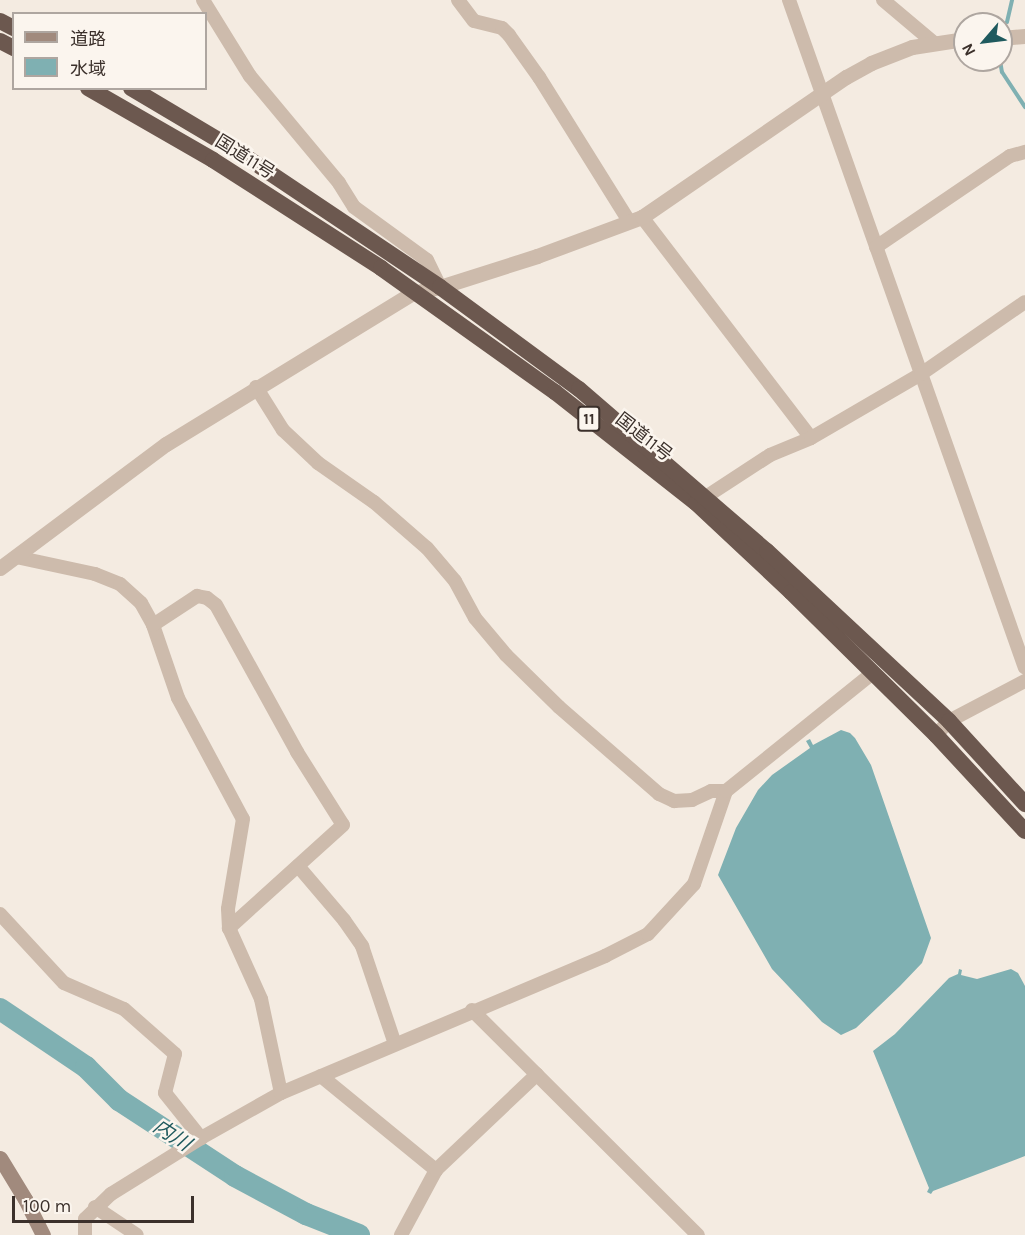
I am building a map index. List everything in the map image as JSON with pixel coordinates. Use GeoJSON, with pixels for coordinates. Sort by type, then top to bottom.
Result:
{"type":"FeatureCollection","features":[{"type":"Feature","properties":{"kind":"highway","name":"国道11号"},"geometry":{"type":"LineString","coordinates":[[91,90],[223,166],[328,233],[555,392],[702,500],[936,735],[1025,831]]}},
{"type":"Feature","properties":{"kind":"highway","name":"国道11号"},"geometry":{"type":"LineString","coordinates":[[134,90],[237,151],[440,287],[579,389],[949,722],[1025,804]]}},
{"type":"Feature","properties":{"kind":"main road"},"geometry":{"type":"LineString","coordinates":[[0,1158],[43,1235]]}},
{"type":"Feature","properties":{"kind":"street"},"geometry":{"type":"LineString","coordinates":[[203,0],[249,76],[339,183],[354,207],[427,260],[440,287]]}},
{"type":"Feature","properties":{"kind":"street"},"geometry":{"type":"LineString","coordinates":[[458,0],[474,21],[502,28],[509,35],[636,219],[811,438]]}},
{"type":"Feature","properties":{"kind":"street"},"geometry":{"type":"LineString","coordinates":[[789,0],[1025,669]]}},
{"type":"Feature","properties":{"kind":"street"},"geometry":{"type":"LineString","coordinates":[[883,0],[934,43]]}},
{"type":"Feature","properties":{"kind":"street"},"geometry":{"type":"LineString","coordinates":[[5,563],[166,444],[412,293],[440,287],[537,256],[636,219],[871,63],[912,47],[953,41]]}},
{"type":"Feature","properties":{"kind":"street"},"geometry":{"type":"LineString","coordinates":[[876,248],[1010,156],[1025,152]]}},
{"type":"Feature","properties":{"kind":"street"},"geometry":{"type":"LineString","coordinates":[[702,500],[770,455],[811,438],[921,374],[1025,302]]}},
{"type":"Feature","properties":{"kind":"street"},"geometry":{"type":"LineString","coordinates":[[256,387],[283,430],[318,463],[374,502],[428,548],[455,581],[475,618],[506,655],[559,707],[659,794],[674,801],[692,800],[711,791],[726,791]]}},
{"type":"Feature","properties":{"kind":"street"},"geometry":{"type":"LineString","coordinates":[[5,563],[95,574],[120,584],[141,603],[153,626],[178,698],[243,819],[228,909],[229,928],[261,999],[281,1094]]}},
{"type":"Feature","properties":{"kind":"street"},"geometry":{"type":"LineString","coordinates":[[153,626],[197,596],[207,598],[216,605],[297,752],[343,825],[229,928]]}},
{"type":"Feature","properties":{"kind":"street"},"geometry":{"type":"LineString","coordinates":[[85,1235],[85,1219],[95,1207],[199,1139],[281,1094],[605,956],[648,934],[694,884],[726,791],[873,673]]}},
{"type":"Feature","properties":{"kind":"street"},"geometry":{"type":"LineString","coordinates":[[936,735],[949,722],[1025,681]]}},
{"type":"Feature","properties":{"kind":"street"},"geometry":{"type":"LineString","coordinates":[[298,866],[344,920],[362,946],[395,1044]]}},
{"type":"Feature","properties":{"kind":"street"},"geometry":{"type":"LineString","coordinates":[[0,914],[64,983],[124,1010],[175,1054],[165,1094],[199,1139]]}},
{"type":"Feature","properties":{"kind":"street"},"geometry":{"type":"LineString","coordinates":[[472,1011],[698,1235]]}},
{"type":"Feature","properties":{"kind":"street"},"geometry":{"type":"LineString","coordinates":[[401,1235],[436,1170],[537,1074]]}},
{"type":"Feature","properties":{"kind":"street"},"geometry":{"type":"LineString","coordinates":[[321,1076],[436,1170]]}},
{"type":"Feature","properties":{"kind":"street"},"geometry":{"type":"LineString","coordinates":[[95,1207],[137,1235]]}},
{"type":"Feature","properties":{"kind":"water"},"geometry":{"type":"Polygon","coordinates":[[[841,730],[850,733],[855,738],[871,765],[931,938],[922,963],[856,1028],[841,1035],[822,1022],[772,969],[718,875],[736,828],[758,790],[772,775],[810,748],[806,741],[810,739],[813,745],[841,730]]]}},
{"type":"Feature","properties":{"kind":"water"},"geometry":{"type":"Polygon","coordinates":[[[959,969],[962,970],[961,975],[977,979],[1011,969],[1018,973],[1025,986],[1025,1156],[933,1191],[931,1194],[927,1192],[929,1188],[873,1051],[895,1034],[949,978],[958,974],[959,969]]]}},
{"type":"Feature","properties":{"kind":"waterway"},"geometry":{"type":"LineString","coordinates":[[1009,12],[1012,0]]}},
{"type":"Feature","properties":{"kind":"waterway"},"geometry":{"type":"LineString","coordinates":[[1002,72],[1025,107]]}},
{"type":"Feature","properties":{"kind":"waterway","name":"内川"},"geometry":{"type":"LineString","coordinates":[[0,1009],[86,1067],[119,1100],[235,1176],[306,1214],[359,1235]]}}]}
